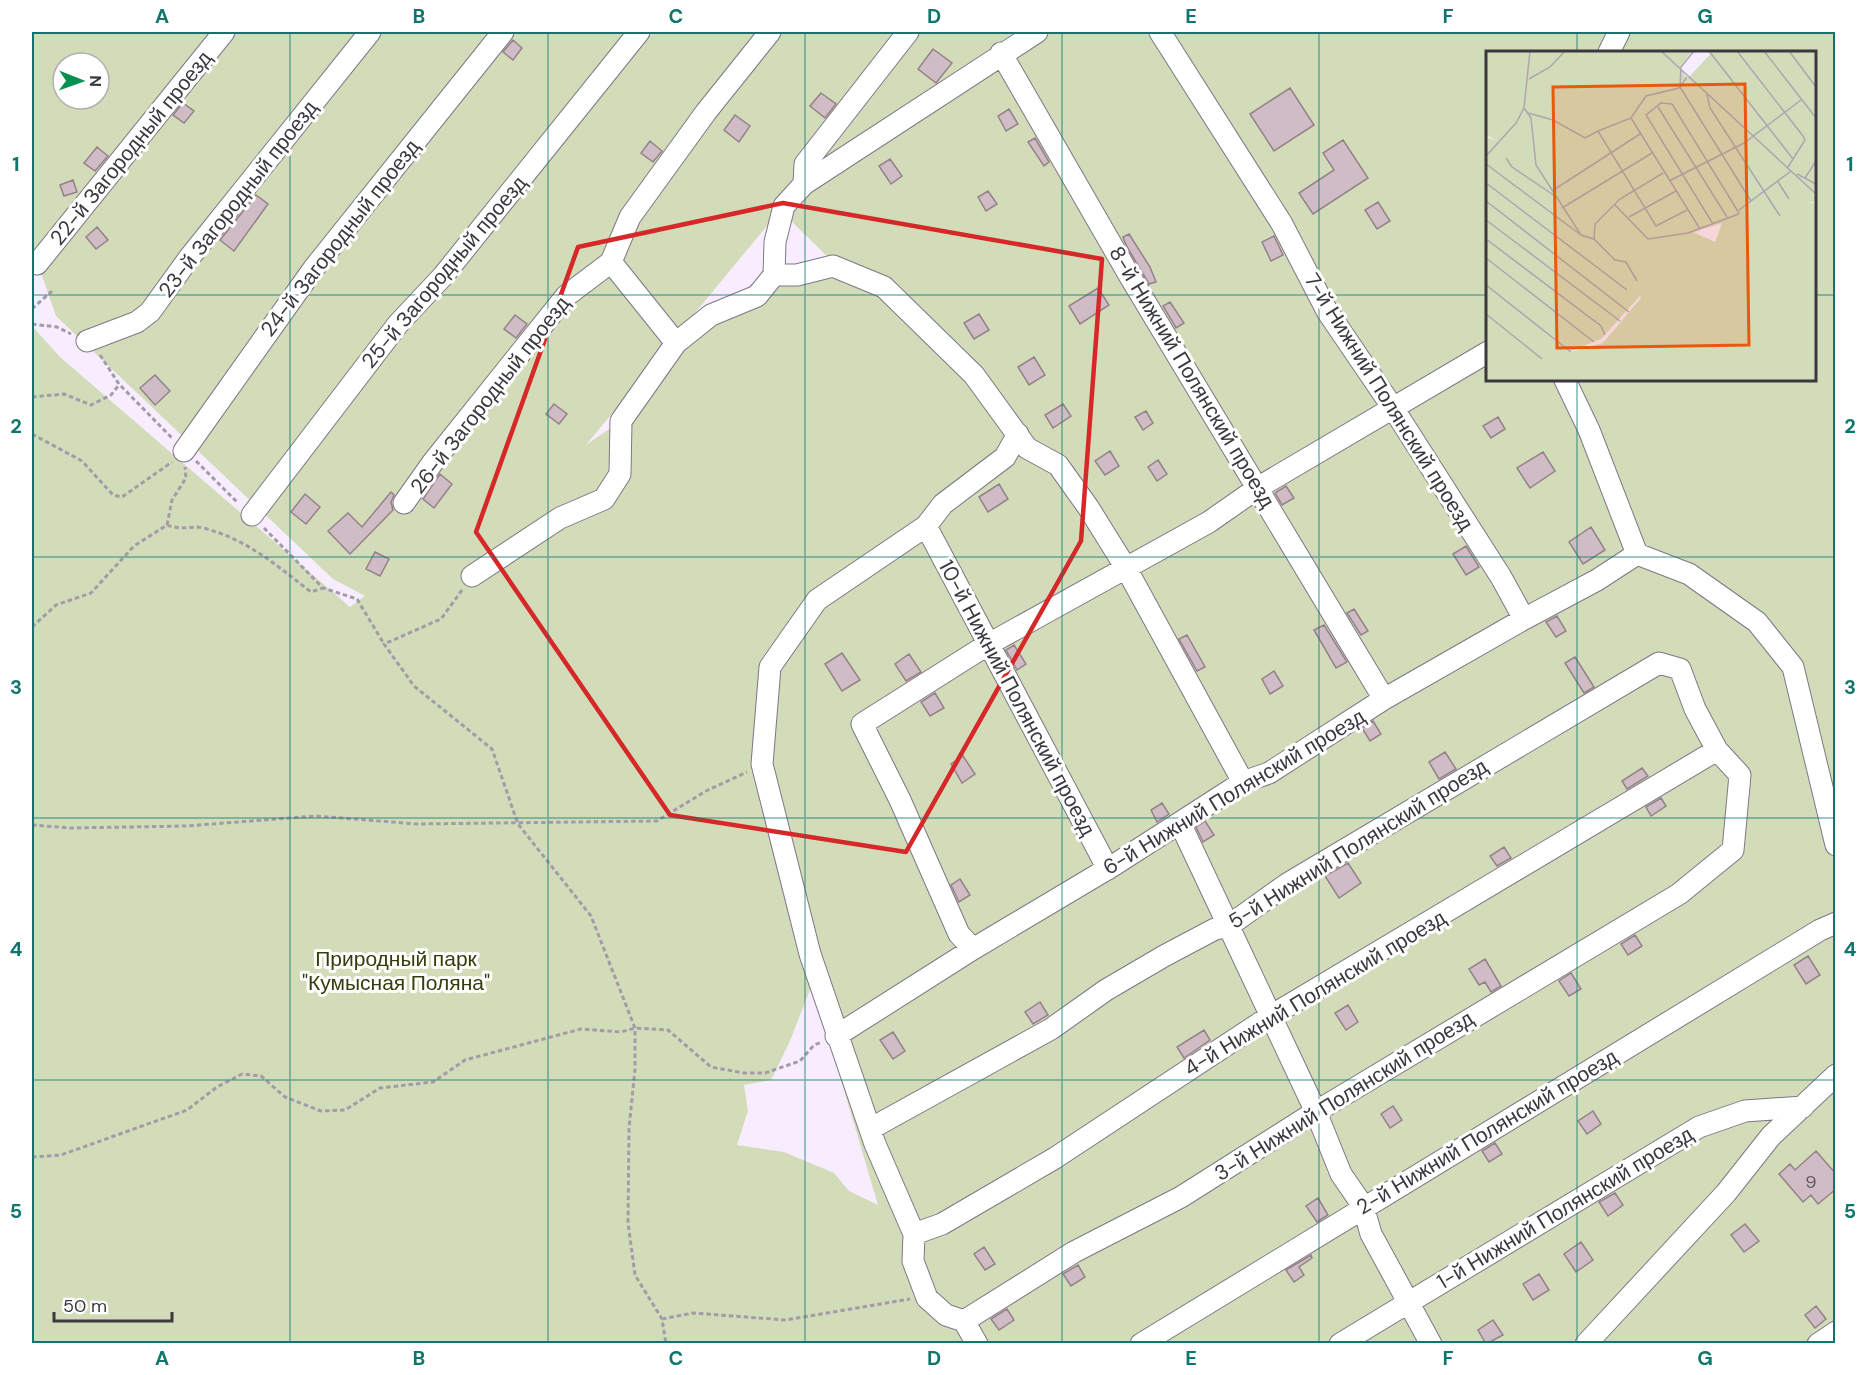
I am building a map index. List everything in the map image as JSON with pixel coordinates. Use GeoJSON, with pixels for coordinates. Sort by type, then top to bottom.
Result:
{"type":"FeatureCollection","features":[{"type":"Feature","properties":{"kind":"street","name":"22-й Загородный проезд"},"geometry":{"type":"LineString","coordinates":[[38,264],[224,32]]}},
{"type":"Feature","properties":{"kind":"street","name":"23-й Загородный проезд"},"geometry":{"type":"LineString","coordinates":[[87,341],[137,322],[150,312],[189,258],[370,32]]}},
{"type":"Feature","properties":{"kind":"street","name":"24-й Загородный проезд"},"geometry":{"type":"LineString","coordinates":[[184,451],[314,268],[503,32]]}},
{"type":"Feature","properties":{"kind":"street","name":"25-й Загородный проезд"},"geometry":{"type":"LineString","coordinates":[[252,515],[398,324],[443,276],[639,32]]}},
{"type":"Feature","properties":{"kind":"street"},"geometry":{"type":"LineString","coordinates":[[676,343],[611,262],[630,217],[706,112],[770,32]]}},
{"type":"Feature","properties":{"kind":"street"},"geometry":{"type":"LineString","coordinates":[[804,184],[805,164],[908,32]]}},
{"type":"Feature","properties":{"kind":"street"},"geometry":{"type":"LineString","coordinates":[[472,576],[560,518],[604,499],[620,474],[621,421],[676,343],[711,315],[757,296],[774,275],[775,243],[784,206],[804,184],[1001,53],[1037,32]]}},
{"type":"Feature","properties":{"kind":"street","name":"7-й Нижний Полянский проезд"},"geometry":{"type":"LineString","coordinates":[[1160,32],[1282,224],[1328,311],[1501,577],[1524,619]]}},
{"type":"Feature","properties":{"kind":"street"},"geometry":{"type":"LineString","coordinates":[[1610,51],[1619,32]]}},
{"type":"Feature","properties":{"kind":"street","name":"8-й Нижний Полянский проезд"},"geometry":{"type":"LineString","coordinates":[[1001,53],[1129,275],[1259,487],[1384,699]]}},
{"type":"Feature","properties":{"kind":"street","name":"26-й Загородный проезд"},"geometry":{"type":"LineString","coordinates":[[404,503],[433,462],[566,296],[611,262]]}},
{"type":"Feature","properties":{"kind":"street"},"geometry":{"type":"LineString","coordinates":[[774,275],[797,275],[833,266],[884,287],[974,375],[1027,448],[1058,465],[1088,507],[1126,568],[1243,782]]}},
{"type":"Feature","properties":{"kind":"street"},"geometry":{"type":"LineString","coordinates":[[973,949],[958,934],[900,800],[862,724],[987,645],[1209,522],[1259,487],[1486,353]]}},
{"type":"Feature","properties":{"kind":"street"},"geometry":{"type":"LineString","coordinates":[[1565,381],[1589,430],[1637,554],[1689,574],[1757,622],[1793,666],[1836,845]]}},
{"type":"Feature","properties":{"kind":"street"},"geometry":{"type":"LineString","coordinates":[[977,1344],[955,1318],[927,1298],[913,1261],[914,1234],[870,1129],[836,1036],[810,954],[762,764],[770,667],[817,600],[926,526],[943,504],[1005,457],[1018,434]]}},
{"type":"Feature","properties":{"kind":"street","name":"10-й Нижний Полянский проезд"},"geometry":{"type":"LineString","coordinates":[[926,526],[987,645],[1029,716],[1108,869]]}},
{"type":"Feature","properties":{"kind":"street","name":"6-й Нижний Полянский проезд"},"geometry":{"type":"LineString","coordinates":[[836,1036],[973,949],[1108,869],[1243,782],[1269,773],[1384,699],[1597,580],[1637,554]]}},
{"type":"Feature","properties":{"kind":"street","name":"5-й Нижний Полянский проезд"},"geometry":{"type":"LineString","coordinates":[[870,1129],[1051,1029],[1106,990],[1164,956],[1215,929],[1227,927],[1287,884],[1659,663],[1680,669],[1695,709],[1717,750]]}},
{"type":"Feature","properties":{"kind":"street","name":"3-й Нижний Полянский проезд"},"geometry":{"type":"LineString","coordinates":[[955,1318],[1074,1252],[1181,1197],[1316,1112],[1679,894],[1733,850],[1740,775],[1717,750]]}},
{"type":"Feature","properties":{"kind":"street","name":"4-й Нижний Полянский проезд"},"geometry":{"type":"LineString","coordinates":[[914,1234],[942,1224],[1055,1158],[1269,1017],[1717,750]]}},
{"type":"Feature","properties":{"kind":"street"},"geometry":{"type":"LineString","coordinates":[[1180,823],[1209,881],[1227,927],[1269,1017],[1316,1112],[1341,1174],[1363,1206],[1371,1234],[1431,1344]]}},
{"type":"Feature","properties":{"kind":"street","name":"2-й Нижний Полянский проезд"},"geometry":{"type":"LineString","coordinates":[[1141,1344],[1363,1206],[1820,930],[1836,923]]}},
{"type":"Feature","properties":{"kind":"street"},"geometry":{"type":"LineString","coordinates":[[1586,1344],[1726,1193],[1771,1136],[1836,1075]]}},
{"type":"Feature","properties":{"kind":"street","name":"1-й Нижний Полянский проезд"},"geometry":{"type":"LineString","coordinates":[[1340,1344],[1700,1127],[1745,1111],[1803,1107]]}},
{"type":"Feature","properties":{"kind":"street"},"geometry":{"type":"LineString","coordinates":[[1818,1344],[1836,1332]]}},
{"type":"Feature","properties":{"kind":"path"},"geometry":{"type":"LineString","coordinates":[[32,309],[52,291]]}},
{"type":"Feature","properties":{"kind":"path"},"geometry":{"type":"LineString","coordinates":[[32,324],[57,327],[87,341],[99,353],[119,384],[323,588],[357,599],[384,644],[414,686],[492,748],[518,824],[591,916],[635,1028],[635,1069],[629,1128],[628,1222],[635,1275],[663,1318],[666,1344]]}},
{"type":"Feature","properties":{"kind":"path"},"geometry":{"type":"LineString","coordinates":[[32,398],[64,394],[91,405],[111,395],[119,384]]}},
{"type":"Feature","properties":{"kind":"path"},"geometry":{"type":"LineString","coordinates":[[32,434],[82,461],[113,495],[122,497],[167,468],[184,451]]}},
{"type":"Feature","properties":{"kind":"path"},"geometry":{"type":"LineString","coordinates":[[32,627],[56,605],[91,593],[134,546],[167,525],[172,500],[186,478],[184,451]]}},
{"type":"Feature","properties":{"kind":"path"},"geometry":{"type":"LineString","coordinates":[[167,525],[182,530],[201,527],[246,543],[310,592],[323,588]]}},
{"type":"Feature","properties":{"kind":"path"},"geometry":{"type":"LineString","coordinates":[[384,644],[441,619],[472,576]]}},
{"type":"Feature","properties":{"kind":"path"},"geometry":{"type":"LineString","coordinates":[[32,825],[70,828],[186,826],[316,816],[417,824],[657,821],[706,790],[762,764]]}},
{"type":"Feature","properties":{"kind":"path"},"geometry":{"type":"LineString","coordinates":[[32,1157],[61,1155],[187,1110],[217,1087],[242,1074],[261,1076],[285,1097],[321,1111],[345,1110],[380,1088],[433,1082],[465,1060],[581,1029],[621,1032],[635,1028],[668,1030],[711,1067],[744,1073],[765,1073],[800,1061],[814,1046],[836,1036]]}},
{"type":"Feature","properties":{"kind":"path"},"geometry":{"type":"LineString","coordinates":[[663,1318],[693,1312],[786,1320],[896,1300],[927,1298]]}},
{"type":"Feature","properties":{"kind":"highlighted area"},"geometry":{"type":"Polygon","coordinates":[[[783,203],[1102,259],[1081,541],[906,852],[670,815],[476,532],[578,247],[783,203]]]}},
{"type":"Feature","properties":{"kind":"green space","name":"Природный парк \"Кумысная Поляна\""},"geometry":{"type":"Polygon","coordinates":[[[32,32],[1835,32],[1835,1343],[32,1343],[32,326],[60,357],[350,607],[365,596],[333,579],[56,316],[32,247],[32,32]],[[780,210],[586,445],[631,414],[719,310],[754,282],[838,276],[855,284],[780,210]],[[813,982],[790,1041],[771,1080],[744,1085],[748,1111],[737,1145],[784,1152],[834,1173],[849,1191],[878,1205],[813,982]]]}},
{"type":"Feature","properties":{"kind":"building"},"geometry":{"type":"Polygon","coordinates":[[[513,40],[522,48],[513,60],[503,52],[513,40]]]}},
{"type":"Feature","properties":{"kind":"building"},"geometry":{"type":"Polygon","coordinates":[[[933,49],[952,63],[936,83],[918,69],[933,49]]]}},
{"type":"Feature","properties":{"kind":"building"},"geometry":{"type":"Polygon","coordinates":[[[1290,88],[1314,125],[1274,151],[1250,114],[1290,88]]]}},
{"type":"Feature","properties":{"kind":"building"},"geometry":{"type":"Polygon","coordinates":[[[821,93],[836,104],[825,118],[810,106],[821,93]]]}},
{"type":"Feature","properties":{"kind":"building"},"geometry":{"type":"Polygon","coordinates":[[[183,103],[194,111],[184,123],[173,115],[183,103]]]}},
{"type":"Feature","properties":{"kind":"building"},"geometry":{"type":"Polygon","coordinates":[[[1009,109],[1018,124],[1006,131],[998,116],[1009,109]]]}},
{"type":"Feature","properties":{"kind":"building"},"geometry":{"type":"Polygon","coordinates":[[[735,115],[750,126],[739,142],[724,130],[735,115]]]}},
{"type":"Feature","properties":{"kind":"building"},"geometry":{"type":"Polygon","coordinates":[[[1035,138],[1049,162],[1044,166],[1028,142],[1035,138]]]}},
{"type":"Feature","properties":{"kind":"building"},"geometry":{"type":"Polygon","coordinates":[[[1343,140],[1368,178],[1313,214],[1299,193],[1334,170],[1323,153],[1343,140]]]}},
{"type":"Feature","properties":{"kind":"building"},"geometry":{"type":"Polygon","coordinates":[[[650,141],[662,151],[653,162],[641,153],[650,141]]]}},
{"type":"Feature","properties":{"kind":"building"},"geometry":{"type":"Polygon","coordinates":[[[97,147],[108,156],[95,171],[84,163],[97,147]]]}},
{"type":"Feature","properties":{"kind":"building"},"geometry":{"type":"Polygon","coordinates":[[[890,159],[902,176],[891,184],[879,166],[890,159]]]}},
{"type":"Feature","properties":{"kind":"building"},"geometry":{"type":"Polygon","coordinates":[[[73,180],[77,192],[64,196],[60,185],[73,180]]]}},
{"type":"Feature","properties":{"kind":"building"},"geometry":{"type":"Polygon","coordinates":[[[988,191],[997,204],[986,211],[978,197],[988,191]]]}},
{"type":"Feature","properties":{"kind":"building"},"geometry":{"type":"Polygon","coordinates":[[[256,195],[268,204],[234,251],[220,240],[256,195]]]}},
{"type":"Feature","properties":{"kind":"building"},"geometry":{"type":"Polygon","coordinates":[[[1378,202],[1390,221],[1377,229],[1365,210],[1378,202]]]}},
{"type":"Feature","properties":{"kind":"building"},"geometry":{"type":"Polygon","coordinates":[[[97,227],[108,240],[96,249],[86,237],[97,227]]]}},
{"type":"Feature","properties":{"kind":"building"},"geometry":{"type":"Polygon","coordinates":[[[1129,234],[1150,267],[1156,282],[1149,284],[1126,245],[1123,237],[1129,234]]]}},
{"type":"Feature","properties":{"kind":"building"},"geometry":{"type":"Polygon","coordinates":[[[1274,236],[1283,255],[1271,261],[1262,242],[1274,236]]]}},
{"type":"Feature","properties":{"kind":"building"},"geometry":{"type":"Polygon","coordinates":[[[1098,288],[1109,305],[1080,324],[1069,306],[1098,288]]]}},
{"type":"Feature","properties":{"kind":"building"},"geometry":{"type":"Polygon","coordinates":[[[1170,302],[1184,323],[1176,328],[1163,306],[1170,302]]]}},
{"type":"Feature","properties":{"kind":"building"},"geometry":{"type":"Polygon","coordinates":[[[979,314],[989,330],[974,339],[964,323],[979,314]]]}},
{"type":"Feature","properties":{"kind":"building"},"geometry":{"type":"Polygon","coordinates":[[[515,315],[527,324],[516,338],[504,329],[515,315]]]}},
{"type":"Feature","properties":{"kind":"building"},"geometry":{"type":"Polygon","coordinates":[[[1034,357],[1045,375],[1029,385],[1018,367],[1034,357]]]}},
{"type":"Feature","properties":{"kind":"building"},"geometry":{"type":"Polygon","coordinates":[[[155,375],[170,391],[155,405],[140,388],[155,375]]]}},
{"type":"Feature","properties":{"kind":"building"},"geometry":{"type":"Polygon","coordinates":[[[554,404],[567,414],[559,424],[546,414],[554,404]]]}},
{"type":"Feature","properties":{"kind":"building"},"geometry":{"type":"Polygon","coordinates":[[[1063,404],[1071,416],[1053,428],[1045,415],[1063,404]]]}},
{"type":"Feature","properties":{"kind":"building"},"geometry":{"type":"Polygon","coordinates":[[[1146,411],[1153,423],[1143,430],[1135,417],[1146,411]]]}},
{"type":"Feature","properties":{"kind":"building"},"geometry":{"type":"Polygon","coordinates":[[[1498,417],[1505,429],[1491,438],[1483,426],[1498,417]]]}},
{"type":"Feature","properties":{"kind":"building"},"geometry":{"type":"Polygon","coordinates":[[[1110,451],[1119,466],[1105,475],[1095,461],[1110,451]]]}},
{"type":"Feature","properties":{"kind":"building"},"geometry":{"type":"Polygon","coordinates":[[[1543,452],[1555,471],[1530,488],[1517,468],[1543,452]]]}},
{"type":"Feature","properties":{"kind":"building"},"geometry":{"type":"Polygon","coordinates":[[[1158,460],[1167,474],[1157,481],[1148,467],[1158,460]]]}},
{"type":"Feature","properties":{"kind":"building"},"geometry":{"type":"Polygon","coordinates":[[[440,474],[452,484],[434,508],[423,499],[440,474]]]}},
{"type":"Feature","properties":{"kind":"building"},"geometry":{"type":"Polygon","coordinates":[[[999,484],[1008,499],[988,512],[979,497],[999,484]]]}},
{"type":"Feature","properties":{"kind":"building"},"geometry":{"type":"Polygon","coordinates":[[[1286,486],[1294,498],[1282,505],[1275,493],[1286,486]]]}},
{"type":"Feature","properties":{"kind":"building"},"geometry":{"type":"Polygon","coordinates":[[[391,492],[394,495],[391,502],[393,510],[350,554],[328,531],[348,513],[362,527],[391,492]]]}},
{"type":"Feature","properties":{"kind":"building"},"geometry":{"type":"Polygon","coordinates":[[[305,494],[320,507],[306,524],[291,512],[305,494]]]}},
{"type":"Feature","properties":{"kind":"building"},"geometry":{"type":"Polygon","coordinates":[[[1591,527],[1605,550],[1583,564],[1569,542],[1591,527]]]}},
{"type":"Feature","properties":{"kind":"building"},"geometry":{"type":"Polygon","coordinates":[[[1466,546],[1479,567],[1466,575],[1453,554],[1466,546]]]}},
{"type":"Feature","properties":{"kind":"building"},"geometry":{"type":"Polygon","coordinates":[[[375,552],[389,559],[380,576],[366,569],[375,552]]]}},
{"type":"Feature","properties":{"kind":"building"},"geometry":{"type":"Polygon","coordinates":[[[1354,609],[1368,631],[1361,635],[1347,613],[1354,609]]]}},
{"type":"Feature","properties":{"kind":"building"},"geometry":{"type":"Polygon","coordinates":[[[1557,616],[1566,631],[1556,637],[1546,622],[1557,616]]]}},
{"type":"Feature","properties":{"kind":"building"},"geometry":{"type":"Polygon","coordinates":[[[1324,625],[1347,662],[1336,668],[1314,630],[1324,625]]]}},
{"type":"Feature","properties":{"kind":"building"},"geometry":{"type":"Polygon","coordinates":[[[1187,635],[1205,667],[1197,671],[1179,639],[1187,635]]]}},
{"type":"Feature","properties":{"kind":"building"},"geometry":{"type":"Polygon","coordinates":[[[1014,645],[1026,664],[1017,670],[1006,650],[1014,645]]]}},
{"type":"Feature","properties":{"kind":"building"},"geometry":{"type":"Polygon","coordinates":[[[842,653],[860,680],[842,691],[825,664],[842,653]]]}},
{"type":"Feature","properties":{"kind":"building"},"geometry":{"type":"Polygon","coordinates":[[[909,654],[921,672],[906,681],[895,664],[909,654]]]}},
{"type":"Feature","properties":{"kind":"building"},"geometry":{"type":"Polygon","coordinates":[[[1575,657],[1594,687],[1584,693],[1565,663],[1575,657]]]}},
{"type":"Feature","properties":{"kind":"building"},"geometry":{"type":"Polygon","coordinates":[[[1274,671],[1283,686],[1270,694],[1262,679],[1274,671]]]}},
{"type":"Feature","properties":{"kind":"building"},"geometry":{"type":"Polygon","coordinates":[[[935,693],[944,708],[930,716],[921,702],[935,693]]]}},
{"type":"Feature","properties":{"kind":"building"},"geometry":{"type":"Polygon","coordinates":[[[1373,721],[1381,734],[1370,741],[1362,728],[1373,721]]]}},
{"type":"Feature","properties":{"kind":"building"},"geometry":{"type":"Polygon","coordinates":[[[1445,752],[1456,769],[1439,779],[1429,762],[1445,752]]]}},
{"type":"Feature","properties":{"kind":"building"},"geometry":{"type":"Polygon","coordinates":[[[963,756],[975,774],[962,783],[951,764],[963,756]]]}},
{"type":"Feature","properties":{"kind":"building"},"geometry":{"type":"Polygon","coordinates":[[[1642,768],[1648,776],[1627,789],[1622,781],[1642,768]]]}},
{"type":"Feature","properties":{"kind":"building"},"geometry":{"type":"Polygon","coordinates":[[[1661,798],[1666,806],[1651,816],[1646,807],[1661,798]]]}},
{"type":"Feature","properties":{"kind":"building"},"geometry":{"type":"Polygon","coordinates":[[[1162,803],[1169,814],[1157,822],[1151,810],[1162,803]]]}},
{"type":"Feature","properties":{"kind":"building"},"geometry":{"type":"Polygon","coordinates":[[[1205,821],[1214,835],[1203,842],[1196,827],[1205,821]]]}},
{"type":"Feature","properties":{"kind":"building"},"geometry":{"type":"Polygon","coordinates":[[[1504,847],[1511,858],[1497,866],[1490,856],[1504,847]]]}},
{"type":"Feature","properties":{"kind":"building"},"geometry":{"type":"Polygon","coordinates":[[[1348,863],[1361,883],[1339,898],[1325,876],[1348,863]]]}},
{"type":"Feature","properties":{"kind":"building"},"geometry":{"type":"Polygon","coordinates":[[[960,879],[970,895],[959,902],[951,885],[960,879]]]}},
{"type":"Feature","properties":{"kind":"building"},"geometry":{"type":"Polygon","coordinates":[[[1635,935],[1642,946],[1628,955],[1621,944],[1635,935]]]}},
{"type":"Feature","properties":{"kind":"building"},"geometry":{"type":"Polygon","coordinates":[[[1808,956],[1820,975],[1806,984],[1794,965],[1808,956]]]}},
{"type":"Feature","properties":{"kind":"building"},"geometry":{"type":"Polygon","coordinates":[[[1485,959],[1501,986],[1491,992],[1485,982],[1479,985],[1469,969],[1485,959]]]}},
{"type":"Feature","properties":{"kind":"building"},"geometry":{"type":"Polygon","coordinates":[[[1571,973],[1581,989],[1569,996],[1559,981],[1571,973]]]}},
{"type":"Feature","properties":{"kind":"building"},"geometry":{"type":"Polygon","coordinates":[[[1040,1002],[1048,1015],[1033,1024],[1025,1012],[1040,1002]]]}},
{"type":"Feature","properties":{"kind":"building"},"geometry":{"type":"Polygon","coordinates":[[[1348,1005],[1358,1022],[1346,1030],[1335,1013],[1348,1005]]]}},
{"type":"Feature","properties":{"kind":"building"},"geometry":{"type":"Polygon","coordinates":[[[1204,1030],[1210,1040],[1184,1058],[1177,1047],[1204,1030]]]}},
{"type":"Feature","properties":{"kind":"building"},"geometry":{"type":"Polygon","coordinates":[[[893,1032],[905,1051],[893,1059],[880,1040],[893,1032]]]}},
{"type":"Feature","properties":{"kind":"building"},"geometry":{"type":"Polygon","coordinates":[[[1393,1106],[1402,1120],[1390,1128],[1381,1114],[1393,1106]]]}},
{"type":"Feature","properties":{"kind":"building"},"geometry":{"type":"Polygon","coordinates":[[[1593,1111],[1601,1124],[1587,1134],[1578,1121],[1593,1111]]]}},
{"type":"Feature","properties":{"kind":"building"},"geometry":{"type":"Polygon","coordinates":[[[1495,1143],[1502,1154],[1489,1162],[1482,1151],[1495,1143]]]}},
{"type":"Feature","properties":{"kind":"building"},"geometry":{"type":"Polygon","coordinates":[[[1816,1151],[1836,1174],[1836,1189],[1818,1204],[1811,1195],[1803,1202],[1779,1174],[1790,1164],[1795,1170],[1816,1151]]]}},
{"type":"Feature","properties":{"kind":"building"},"geometry":{"type":"Polygon","coordinates":[[[1615,1193],[1623,1205],[1608,1216],[1599,1202],[1615,1193]]]}},
{"type":"Feature","properties":{"kind":"building"},"geometry":{"type":"Polygon","coordinates":[[[1318,1198],[1328,1215],[1317,1222],[1306,1206],[1318,1198]]]}},
{"type":"Feature","properties":{"kind":"building"},"geometry":{"type":"Polygon","coordinates":[[[1745,1224],[1759,1241],[1744,1252],[1731,1235],[1745,1224]]]}},
{"type":"Feature","properties":{"kind":"building"},"geometry":{"type":"Polygon","coordinates":[[[1581,1242],[1593,1260],[1576,1272],[1564,1254],[1581,1242]]]}},
{"type":"Feature","properties":{"kind":"building"},"geometry":{"type":"Polygon","coordinates":[[[984,1247],[995,1264],[985,1270],[974,1254],[984,1247]]]}},
{"type":"Feature","properties":{"kind":"building"},"geometry":{"type":"Polygon","coordinates":[[[1311,1255],[1312,1258],[1299,1267],[1304,1275],[1294,1282],[1286,1270],[1311,1255]]]}},
{"type":"Feature","properties":{"kind":"building"},"geometry":{"type":"Polygon","coordinates":[[[1078,1265],[1085,1277],[1071,1286],[1063,1274],[1078,1265]]]}},
{"type":"Feature","properties":{"kind":"building"},"geometry":{"type":"Polygon","coordinates":[[[1539,1274],[1549,1290],[1533,1300],[1523,1284],[1539,1274]]]}},
{"type":"Feature","properties":{"kind":"building"},"geometry":{"type":"Polygon","coordinates":[[[1816,1306],[1826,1319],[1815,1328],[1805,1315],[1816,1306]]]}},
{"type":"Feature","properties":{"kind":"building"},"geometry":{"type":"Polygon","coordinates":[[[1007,1309],[1014,1320],[999,1330],[991,1319],[1007,1309]]]}},
{"type":"Feature","properties":{"kind":"building"},"geometry":{"type":"Polygon","coordinates":[[[1493,1320],[1503,1335],[1486,1344],[1478,1330],[1493,1320]]]}}]}
